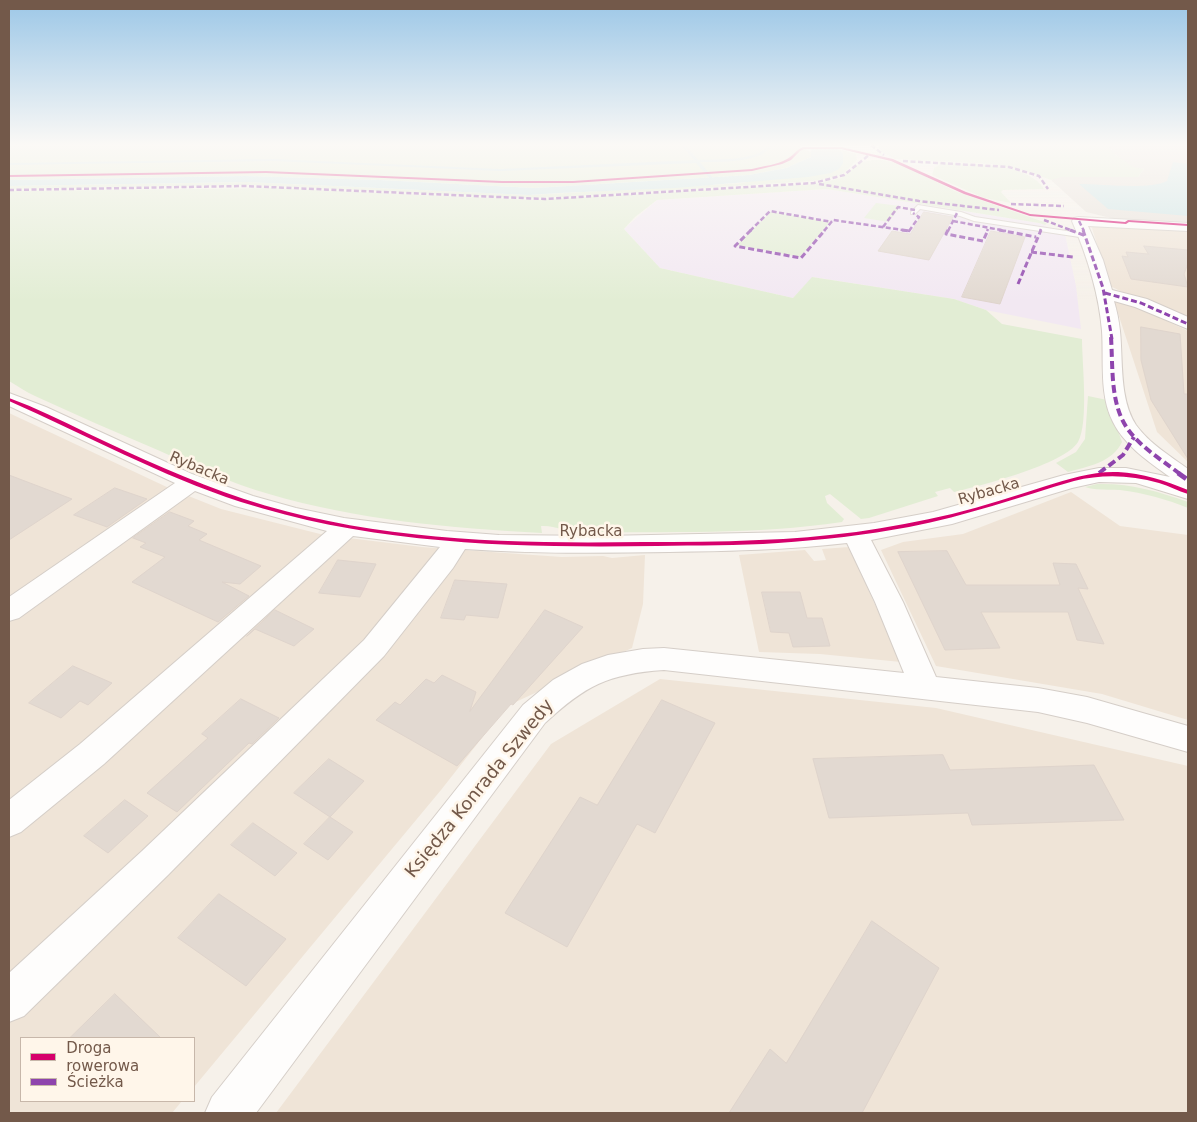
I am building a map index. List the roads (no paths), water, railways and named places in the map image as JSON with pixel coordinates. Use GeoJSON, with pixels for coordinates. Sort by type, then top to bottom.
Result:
{"type":"FeatureCollection","features":[{"type":"Feature","properties":{"kind":"street"},"geometry":{"type":"LineString","coordinates":[[1188,227],[1079,221],[1086,236],[1104,293],[1120,412],[1124,422],[1134,437],[1188,480]]}},
{"type":"Feature","properties":{"kind":"street"},"geometry":{"type":"LineString","coordinates":[[1104,293],[1141,303],[1188,324]]}},
{"type":"Feature","properties":{"kind":"street","name":"Rybacka"},"geometry":{"type":"LineString","coordinates":[[9,399],[193,482],[260,506],[348,526],[457,540],[548,545],[785,541],[855,533],[952,516],[1096,475],[1116,474],[1140,477],[1188,492]]}},
{"type":"Feature","properties":{"kind":"street","name":"Rybacka"},"geometry":{"type":"LineString","coordinates":[[1096,475],[1123,455],[1134,437]]}},
{"type":"Feature","properties":{"kind":"street"},"geometry":{"type":"LineString","coordinates":[[9,611],[193,482]]}},
{"type":"Feature","properties":{"kind":"street"},"geometry":{"type":"LineString","coordinates":[[9,821],[92,754],[348,526]]}},
{"type":"Feature","properties":{"kind":"street"},"geometry":{"type":"LineString","coordinates":[[855,533],[889,602],[925,686]]}},
{"type":"Feature","properties":{"kind":"street"},"geometry":{"type":"LineString","coordinates":[[9,1001],[155,863],[374,648],[444,562],[457,540]]}},
{"type":"Feature","properties":{"kind":"street","name":"Księdza Konrada Szwedy"},"geometry":{"type":"LineString","coordinates":[[228,1113],[534,714],[578,678],[607,666],[633,661],[664,659],[925,686],[1047,702],[1088,710],[1188,739]]}},
{"type":"Feature","properties":{"kind":"lane"},"geometry":{"type":"LineString","coordinates":[[913,213],[918,207],[961,214],[972,222],[1086,236]]}},
{"type":"Feature","properties":{"kind":"water"},"geometry":{"type":"Polygon","coordinates":[[[1094,197],[1188,197],[1188,216],[1108,209],[1094,197]]]}}]}
